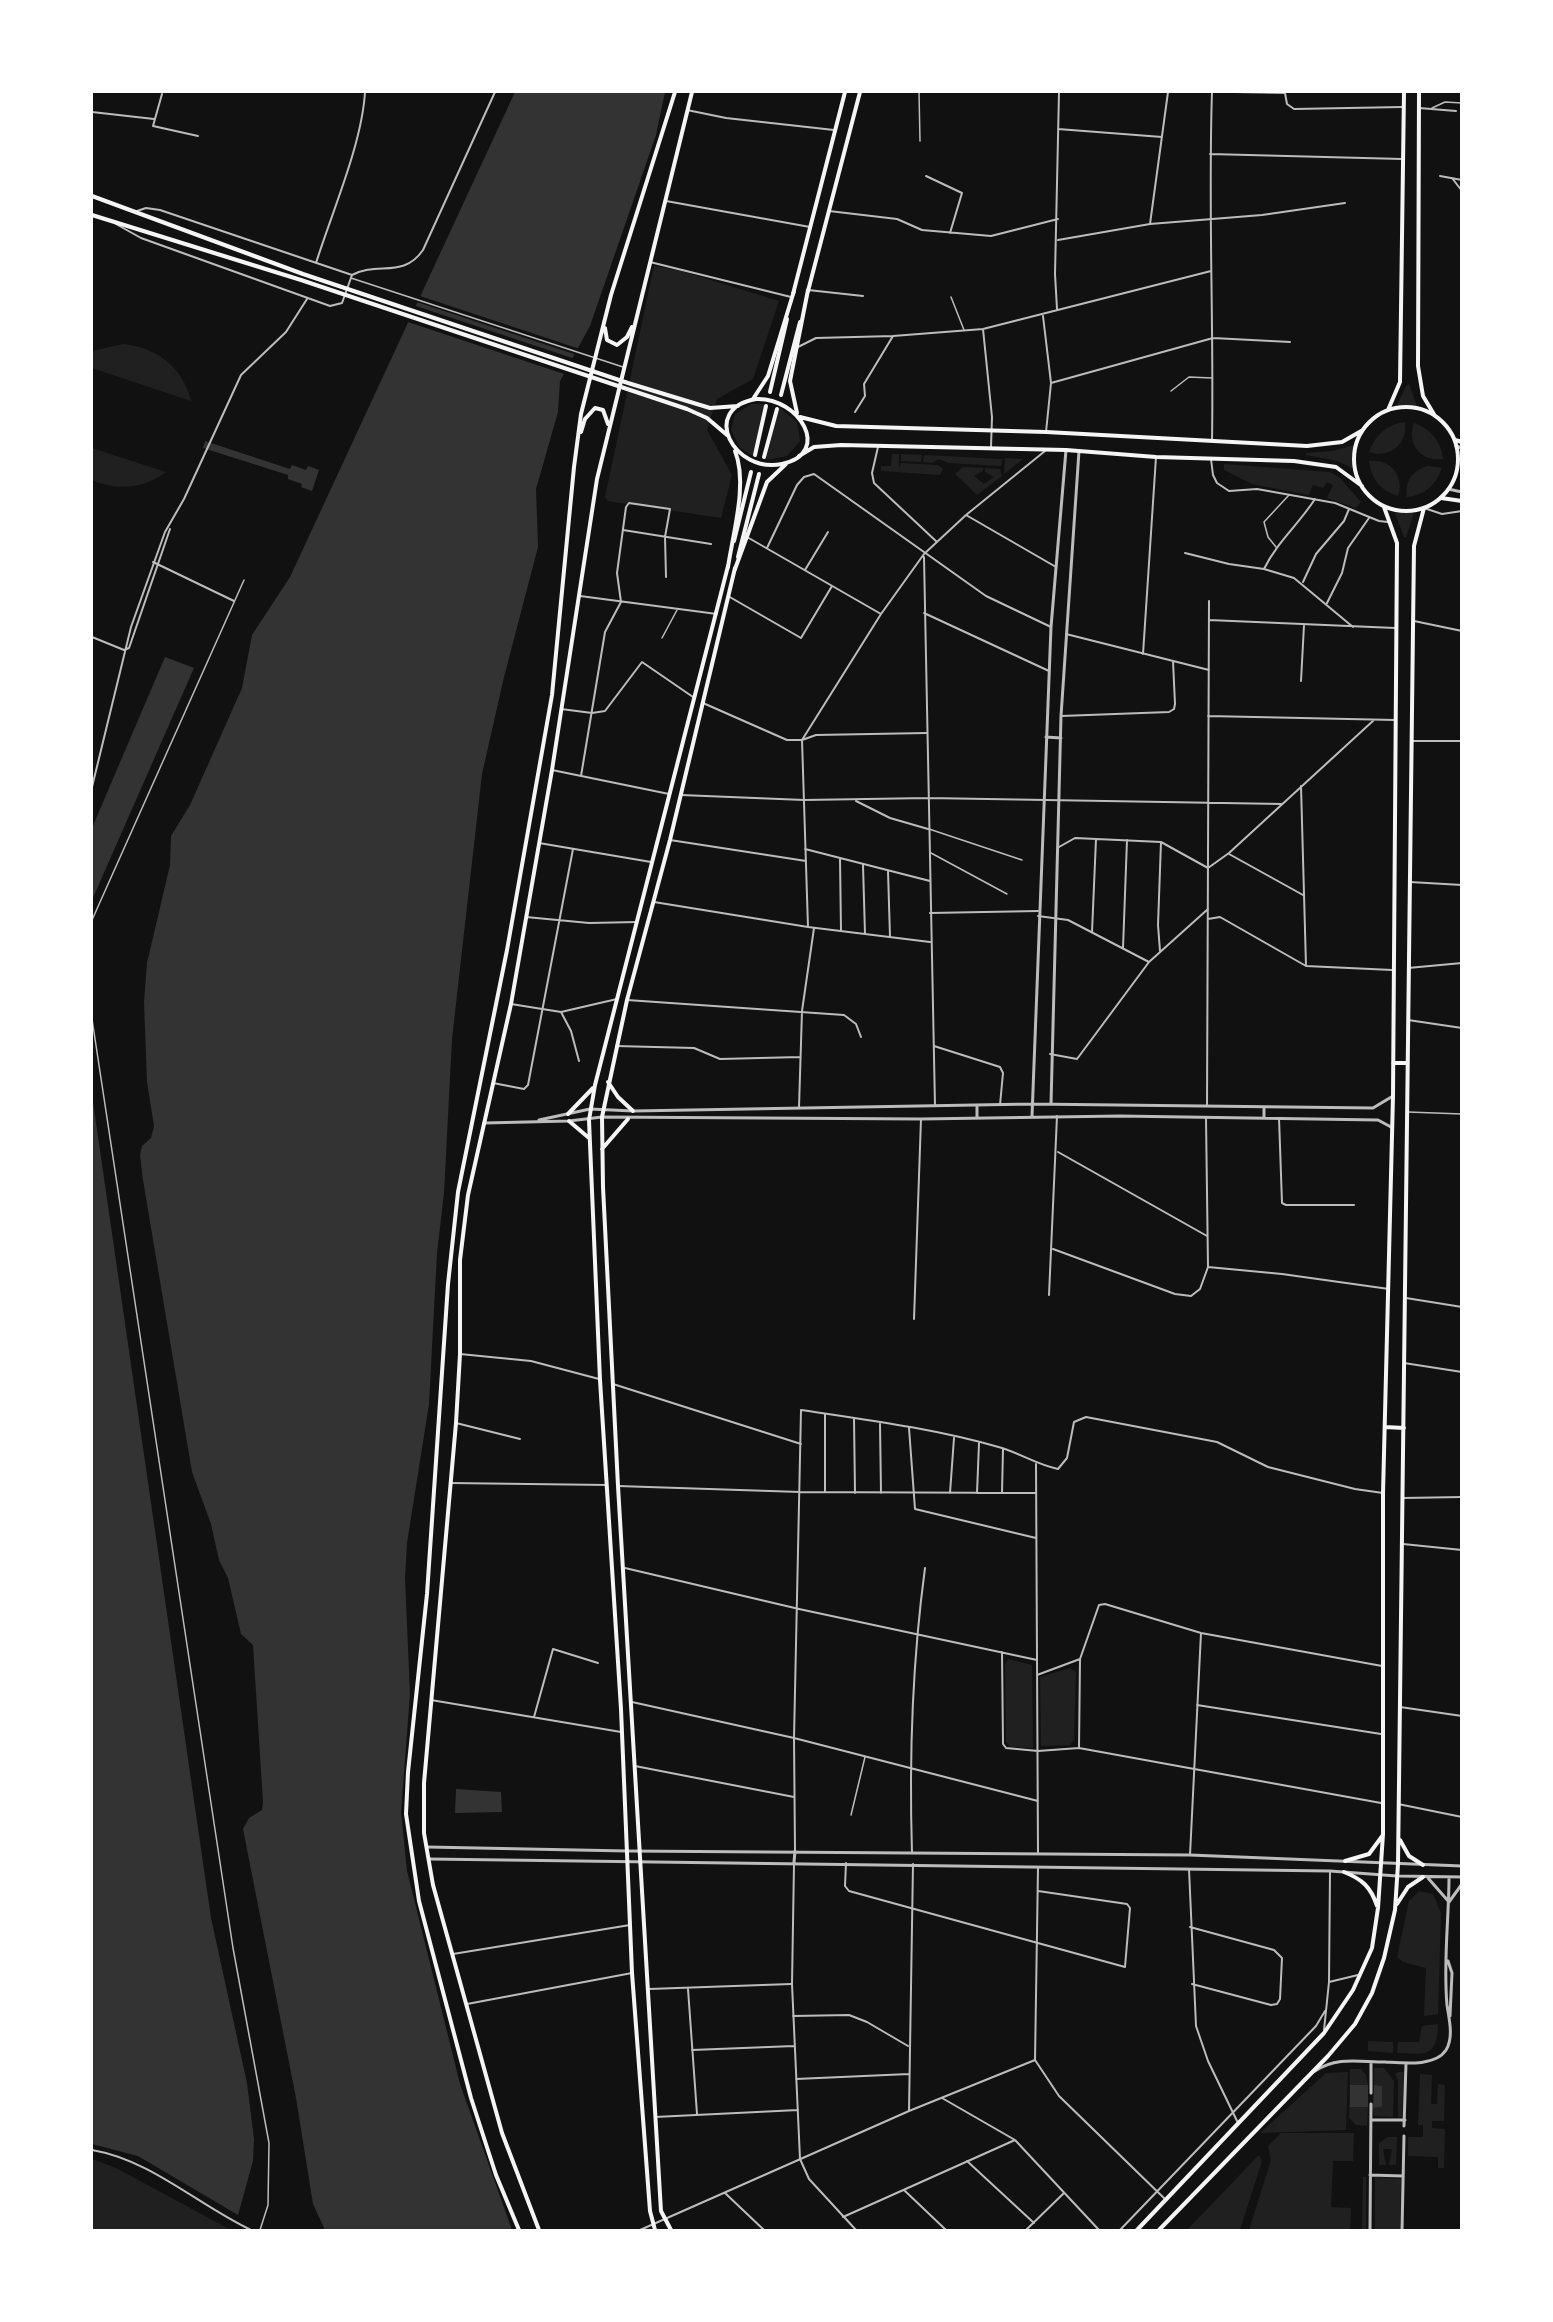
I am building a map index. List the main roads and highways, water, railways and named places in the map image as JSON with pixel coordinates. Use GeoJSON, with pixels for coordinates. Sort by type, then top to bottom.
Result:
{"type":"FeatureCollection","features":[{"type":"Feature","properties":{"kind":"main road"},"geometry":{"type":"LineString","coordinates":[[519,2230],[496,2175],[471,2098],[419,1901],[406,1814],[438,1462],[452,1234],[470,1122],[507,950],[552,695],[581,414],[611,295],[675,92]]}},
{"type":"Feature","properties":{"kind":"main road"},"geometry":{"type":"LineString","coordinates":[[603,452],[692,92]]}},
{"type":"Feature","properties":{"kind":"main road"},"geometry":{"type":"LineString","coordinates":[[770,392],[845,92]]}},
{"type":"Feature","properties":{"kind":"main road"},"geometry":{"type":"LineString","coordinates":[[781,394],[860,92]]}},
{"type":"Feature","properties":{"kind":"main road"},"geometry":{"type":"LineString","coordinates":[[1388,410],[1400,382],[1404,92]]}},
{"type":"Feature","properties":{"kind":"main road"},"geometry":{"type":"LineString","coordinates":[[1419,92],[1418,366],[1424,396],[1435,416]]}},
{"type":"Feature","properties":{"kind":"main road"},"geometry":{"type":"LineString","coordinates":[[92,196],[347,289],[668,396],[719,408],[738,406],[752,400],[776,401],[799,415],[836,426],[1046,432],[1327,445],[1342,442],[1363,430]]}},
{"type":"Feature","properties":{"kind":"main road"},"geometry":{"type":"LineString","coordinates":[[92,215],[301,280],[687,409],[714,422],[727,435],[734,447],[740,468],[740,483],[728,567]]}},
{"type":"Feature","properties":{"kind":"main road"},"geometry":{"type":"LineString","coordinates":[[799,456],[807,439],[807,429],[799,415],[790,381],[808,290]]}},
{"type":"Feature","properties":{"kind":"main road"},"geometry":{"type":"LineString","coordinates":[[752,400],[768,376],[794,291]]}},
{"type":"Feature","properties":{"kind":"main road"},"geometry":{"type":"LineString","coordinates":[[611,295],[605,333],[609,343],[617,345],[627,337],[632,328],[642,296]]}},
{"type":"Feature","properties":{"kind":"main road"},"geometry":{"type":"LineString","coordinates":[[727,435],[729,416],[738,406]]}},
{"type":"Feature","properties":{"kind":"main road"},"geometry":{"type":"LineString","coordinates":[[755,455],[766,406]]}},
{"type":"Feature","properties":{"kind":"main road"},"geometry":{"type":"LineString","coordinates":[[1404,407],[1420,409],[1435,416],[1447,426],[1459,447],[1457,468],[1449,489],[1424,508],[1404,511],[1384,507],[1371,498],[1356,473],[1354,458],[1363,430],[1374,418],[1388,410],[1404,407]]}},
{"type":"Feature","properties":{"kind":"main road"},"geometry":{"type":"LineString","coordinates":[[539,2230],[502,2133],[427,1859],[423,1808],[456,1423],[460,1354],[461,1240],[468,1195],[510,1004],[552,770],[608,422],[603,410],[595,408],[585,419],[574,467]]}},
{"type":"Feature","properties":{"kind":"main road"},"geometry":{"type":"LineString","coordinates":[[764,457],[777,409]]}},
{"type":"Feature","properties":{"kind":"main road"},"geometry":{"type":"LineString","coordinates":[[1455,440],[1461,442]]}},
{"type":"Feature","properties":{"kind":"main road"},"geometry":{"type":"LineString","coordinates":[[735,570],[767,483],[787,463],[823,446],[1047,449],[1156,457],[1329,465],[1345,473],[1362,486]]}},
{"type":"Feature","properties":{"kind":"main road"},"geometry":{"type":"LineString","coordinates":[[734,447],[744,457],[758,463],[773,465],[787,463]]}},
{"type":"Feature","properties":{"kind":"main road"},"geometry":{"type":"LineString","coordinates":[[655,2230],[651,2225],[632,1973],[621,1709],[600,1380],[589,1120],[595,1084],[696,699],[751,472]]}},
{"type":"Feature","properties":{"kind":"main road"},"geometry":{"type":"LineString","coordinates":[[671,2230],[664,2220],[646,1989],[625,1570],[618,1486],[602,1117],[627,1000],[670,840],[759,474]]}},
{"type":"Feature","properties":{"kind":"main road"},"geometry":{"type":"LineString","coordinates":[[1440,498],[1461,501]]}},
{"type":"Feature","properties":{"kind":"main road"},"geometry":{"type":"LineString","coordinates":[[1137,2230],[1339,2014],[1362,1973],[1374,1940],[1383,1834],[1383,1492],[1393,1096],[1396,543],[1384,507]]}},
{"type":"Feature","properties":{"kind":"main road"},"geometry":{"type":"LineString","coordinates":[[1395,1910],[1398,1864],[1403,1544],[1414,546],[1424,508]]}},
{"type":"Feature","properties":{"kind":"main road"},"geometry":{"type":"LineString","coordinates":[[1393,1063],[1407,1063]]}},
{"type":"Feature","properties":{"kind":"main road"},"geometry":{"type":"LineString","coordinates":[[608,1082],[618,1097],[633,1111]]}},
{"type":"Feature","properties":{"kind":"main road"},"geometry":{"type":"LineString","coordinates":[[568,1114],[595,1084]]}},
{"type":"Feature","properties":{"kind":"main road"},"geometry":{"type":"LineString","coordinates":[[602,1150],[628,1119]]}},
{"type":"Feature","properties":{"kind":"main road"},"geometry":{"type":"LineString","coordinates":[[569,1121],[590,1139]]}},
{"type":"Feature","properties":{"kind":"main road"},"geometry":{"type":"LineString","coordinates":[[1385,1427],[1404,1428]]}},
{"type":"Feature","properties":{"kind":"main road"},"geometry":{"type":"LineString","coordinates":[[614,1573],[625,1570]]}},
{"type":"Feature","properties":{"kind":"main road"},"geometry":{"type":"LineString","coordinates":[[621,1709],[632,1708]]}},
{"type":"Feature","properties":{"kind":"main road"},"geometry":{"type":"LineString","coordinates":[[1345,1861],[1369,1854],[1383,1834]]}},
{"type":"Feature","properties":{"kind":"main road"},"geometry":{"type":"LineString","coordinates":[[1398,1835],[1408,1855],[1423,1865]]}},
{"type":"Feature","properties":{"kind":"main road"},"geometry":{"type":"LineString","coordinates":[[1344,1872],[1363,1881],[1370,1888],[1378,1908]]}},
{"type":"Feature","properties":{"kind":"main road"},"geometry":{"type":"LineString","coordinates":[[1159,2230],[1342,2041],[1364,2009],[1379,1975],[1395,1910],[1402,1894],[1425,1877]]}}]}
